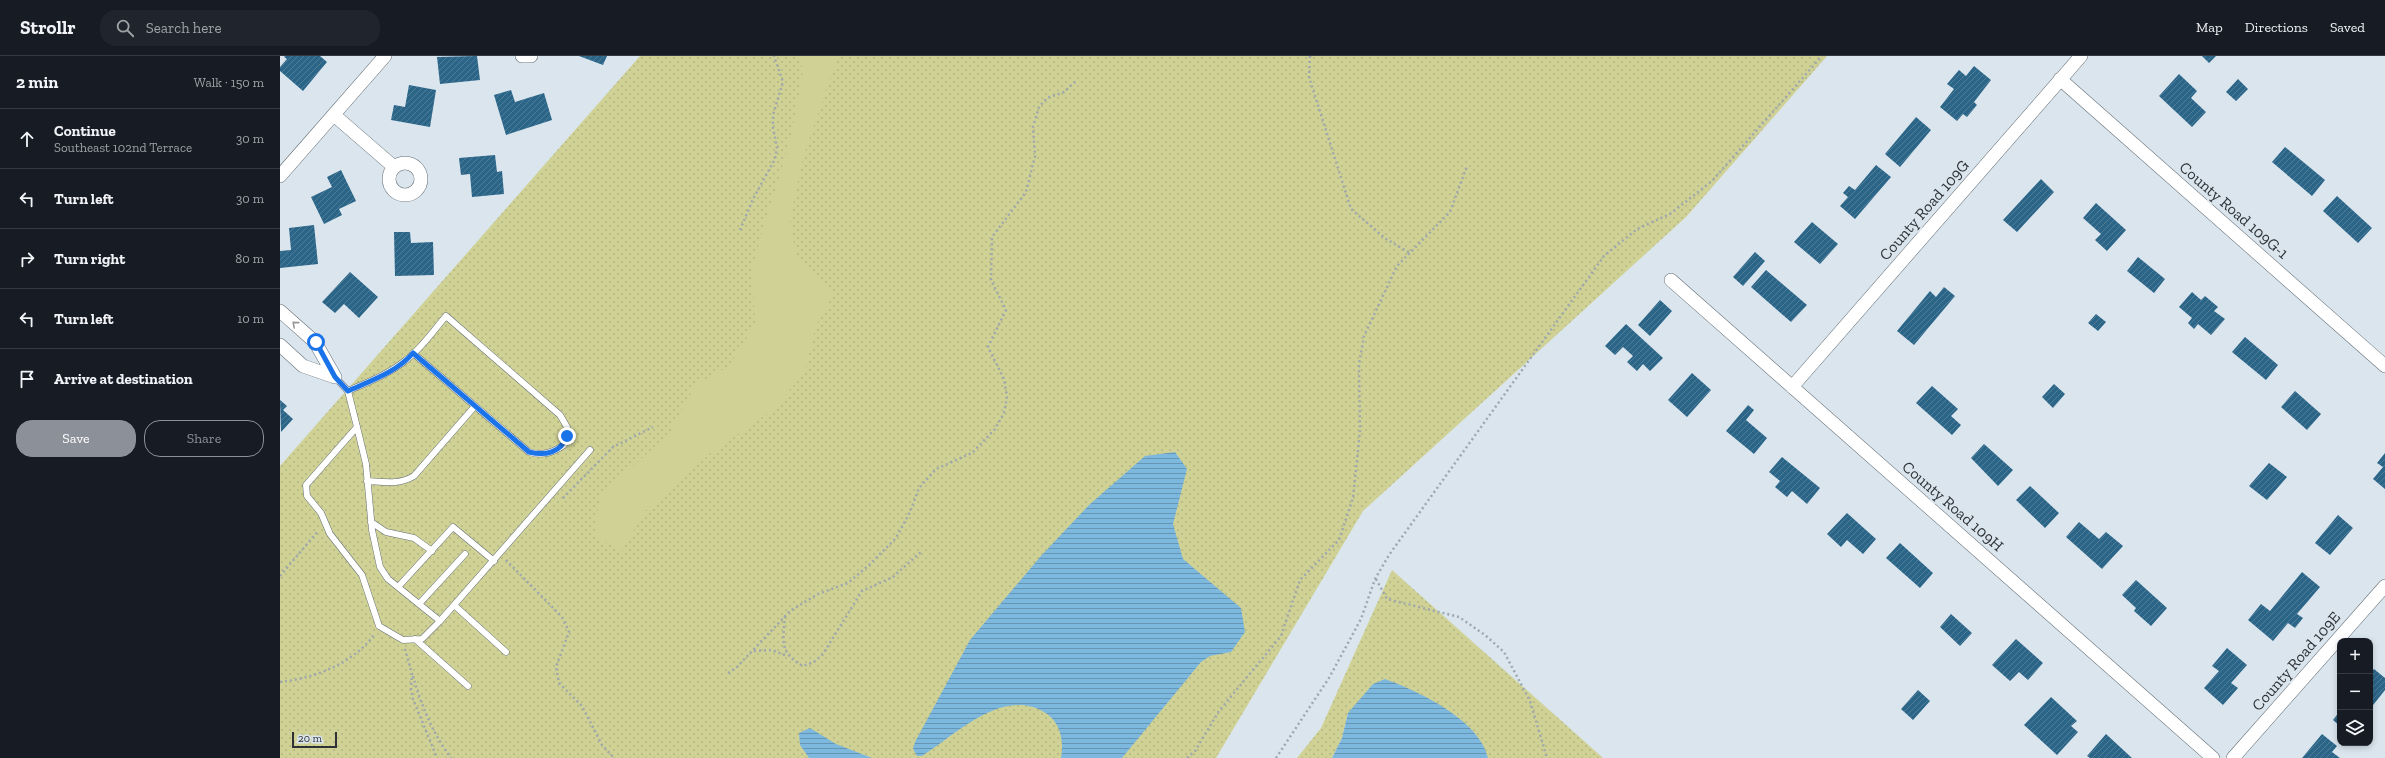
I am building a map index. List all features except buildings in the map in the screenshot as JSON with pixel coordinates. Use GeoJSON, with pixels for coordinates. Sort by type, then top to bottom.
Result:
{"type":"FeatureCollection","features":[{"type":"Feature","properties":{"kind":"street"},"geometry":{"type":"LineString","coordinates":[[280,176],[385,56]]}},
{"type":"Feature","properties":{"kind":"street"},"geometry":{"type":"LineString","coordinates":[[522,56],[531,56]]}},
{"type":"Feature","properties":{"kind":"street","name":"County Road 109G"},"geometry":{"type":"LineString","coordinates":[[1792,387],[2081,56]]}},
{"type":"Feature","properties":{"kind":"street","name":"County Road 109G-1"},"geometry":{"type":"LineString","coordinates":[[2060,79],[2385,366]]}},
{"type":"Feature","properties":{"kind":"street"},"geometry":{"type":"LineString","coordinates":[[334,115],[394,167]]}},
{"type":"Feature","properties":{"kind":"street","name":"County Road 109H"},"geometry":{"type":"LineString","coordinates":[[1671,280],[2213,758]]}},
{"type":"Feature","properties":{"kind":"street"},"geometry":{"type":"LineString","coordinates":[[280,311],[316,342],[335,377]]}},
{"type":"Feature","properties":{"kind":"street"},"geometry":{"type":"LineString","coordinates":[[280,345],[304,366],[335,377]]}},
{"type":"Feature","properties":{"kind":"street","name":"County Road 109E"},"geometry":{"type":"LineString","coordinates":[[2233,758],[2385,586]]}},
{"type":"Feature","properties":{"kind":"lane"},"geometry":{"type":"LineString","coordinates":[[348,391],[380,377],[408,360],[413,353],[446,316],[560,415],[567,427],[564,445],[554,451],[541,455],[529,452],[413,353]]}},
{"type":"Feature","properties":{"kind":"lane"},"geometry":{"type":"LineString","coordinates":[[335,377],[348,391],[366,464],[372,522],[380,567],[388,579],[440,621]]}},
{"type":"Feature","properties":{"kind":"lane"},"geometry":{"type":"LineString","coordinates":[[367,481],[393,483],[404,482],[414,476],[475,406]]}},
{"type":"Feature","properties":{"kind":"lane"},"geometry":{"type":"LineString","coordinates":[[357,427],[306,485],[307,496],[321,513],[330,534],[362,575],[379,626],[403,640],[422,639],[440,621],[590,450]]}},
{"type":"Feature","properties":{"kind":"lane"},"geometry":{"type":"LineString","coordinates":[[372,522],[386,532],[414,538],[432,551]]}},
{"type":"Feature","properties":{"kind":"lane"},"geometry":{"type":"LineString","coordinates":[[398,587],[453,527],[494,561]]}},
{"type":"Feature","properties":{"kind":"lane"},"geometry":{"type":"LineString","coordinates":[[419,604],[465,554]]}},
{"type":"Feature","properties":{"kind":"lane"},"geometry":{"type":"LineString","coordinates":[[454,605],[506,652]]}},
{"type":"Feature","properties":{"kind":"lane"},"geometry":{"type":"LineString","coordinates":[[415,640],[468,686]]}},
{"type":"Feature","properties":{"kind":"path"},"geometry":{"type":"LineString","coordinates":[[740,230],[753,199],[774,159],[777,147],[773,128],[773,114],[782,82],[774,56]]}},
{"type":"Feature","properties":{"kind":"path"},"geometry":{"type":"LineString","coordinates":[[1310,56],[1309,77],[1351,209],[1386,239],[1410,253]]}},
{"type":"Feature","properties":{"kind":"path"},"geometry":{"type":"LineString","coordinates":[[1276,758],[1329,678],[1358,626],[1375,579],[1388,555],[1604,256],[1637,229],[1670,214],[1712,181],[1822,56]]}},
{"type":"Feature","properties":{"kind":"path"},"geometry":{"type":"LineString","coordinates":[[728,673],[736,668],[753,651],[790,611],[818,594],[848,583],[869,565],[896,538],[910,512],[919,488],[936,469],[972,453],[984,442],[1004,413],[1007,397],[1004,379],[988,347],[1006,310],[991,280],[992,237],[1026,192],[1035,156],[1033,127],[1039,107],[1047,98],[1064,92],[1076,81]]}},
{"type":"Feature","properties":{"kind":"path"},"geometry":{"type":"LineString","coordinates":[[1187,758],[1195,751],[1219,711],[1281,636],[1300,580],[1339,540],[1353,498],[1360,431],[1359,364],[1364,336],[1397,266],[1450,212],[1468,166]]}},
{"type":"Feature","properties":{"kind":"path"},"geometry":{"type":"LineString","coordinates":[[539,507],[554,504],[565,497],[613,447],[653,427]]}},
{"type":"Feature","properties":{"kind":"path"},"geometry":{"type":"LineString","coordinates":[[280,576],[325,523]]}},
{"type":"Feature","properties":{"kind":"path"},"geometry":{"type":"LineString","coordinates":[[753,651],[778,651],[803,666],[814,662],[832,641],[862,591],[893,577],[921,552]]}},
{"type":"Feature","properties":{"kind":"path"},"geometry":{"type":"LineString","coordinates":[[500,554],[562,617],[569,632],[556,667],[559,683],[582,706],[602,745],[614,758]]}},
{"type":"Feature","properties":{"kind":"path"},"geometry":{"type":"LineString","coordinates":[[1375,579],[1387,599],[1459,616],[1485,635],[1504,652],[1530,702],[1547,758]]}},
{"type":"Feature","properties":{"kind":"path"},"geometry":{"type":"LineString","coordinates":[[784,616],[784,650],[789,657]]}},
{"type":"Feature","properties":{"kind":"path"},"geometry":{"type":"LineString","coordinates":[[280,682],[337,666],[363,647],[379,626]]}},
{"type":"Feature","properties":{"kind":"path"},"geometry":{"type":"LineString","coordinates":[[403,640],[419,697],[434,731],[451,758]]}},
{"type":"Feature","properties":{"kind":"path"},"geometry":{"type":"LineString","coordinates":[[412,674],[411,689],[413,699],[437,758]]}},
{"type":"Feature","properties":{"kind":"green space"},"geometry":{"type":"Polygon","coordinates":[[[640,56],[1827,56],[1686,217],[1363,511],[1216,758],[280,758],[280,466],[640,56]]]}},
{"type":"Feature","properties":{"kind":"green space"},"geometry":{"type":"Polygon","coordinates":[[[799,56],[838,56],[803,158],[790,220],[797,259],[834,293],[816,326],[805,372],[774,409],[711,453],[645,511],[622,551],[594,536],[600,497],[670,432],[695,385],[729,366],[755,324],[752,267],[792,133],[803,70],[799,56]]]}},
{"type":"Feature","properties":{"kind":"green space"},"geometry":{"type":"Polygon","coordinates":[[[1392,570],[1603,758],[1488,758],[1474,732],[1348,713],[1342,738],[1332,758],[1297,758],[1321,728],[1392,570]]]}},
{"type":"Feature","properties":{"kind":"water"},"geometry":{"type":"Polygon","coordinates":[[[1175,452],[1187,469],[1173,524],[1183,559],[1241,608],[1245,632],[1231,652],[1210,656],[1201,662],[1122,758],[1061,758],[1062,740],[1056,723],[1052,718],[1047,714],[1031,707],[1014,705],[998,709],[982,716],[966,725],[922,756],[917,756],[913,749],[915,742],[970,640],[1040,557],[1089,505],[1145,456],[1175,452]]]}},
{"type":"Feature","properties":{"kind":"water"},"geometry":{"type":"Polygon","coordinates":[[[1385,679],[1430,699],[1461,719],[1483,744],[1488,758],[1332,758],[1342,738],[1348,713],[1373,684],[1385,679]]]}},
{"type":"Feature","properties":{"kind":"water"},"geometry":{"type":"Polygon","coordinates":[[[810,728],[836,744],[872,758],[809,758],[800,745],[799,733],[810,728]]]}},
{"type":"Feature","properties":{"kind":"route"},"geometry":{"type":"LineString","coordinates":[[316,342],[335,377],[348,391],[380,377],[408,360],[413,353],[529,452],[541,455],[554,451],[564,445],[567,436]]}}]}
